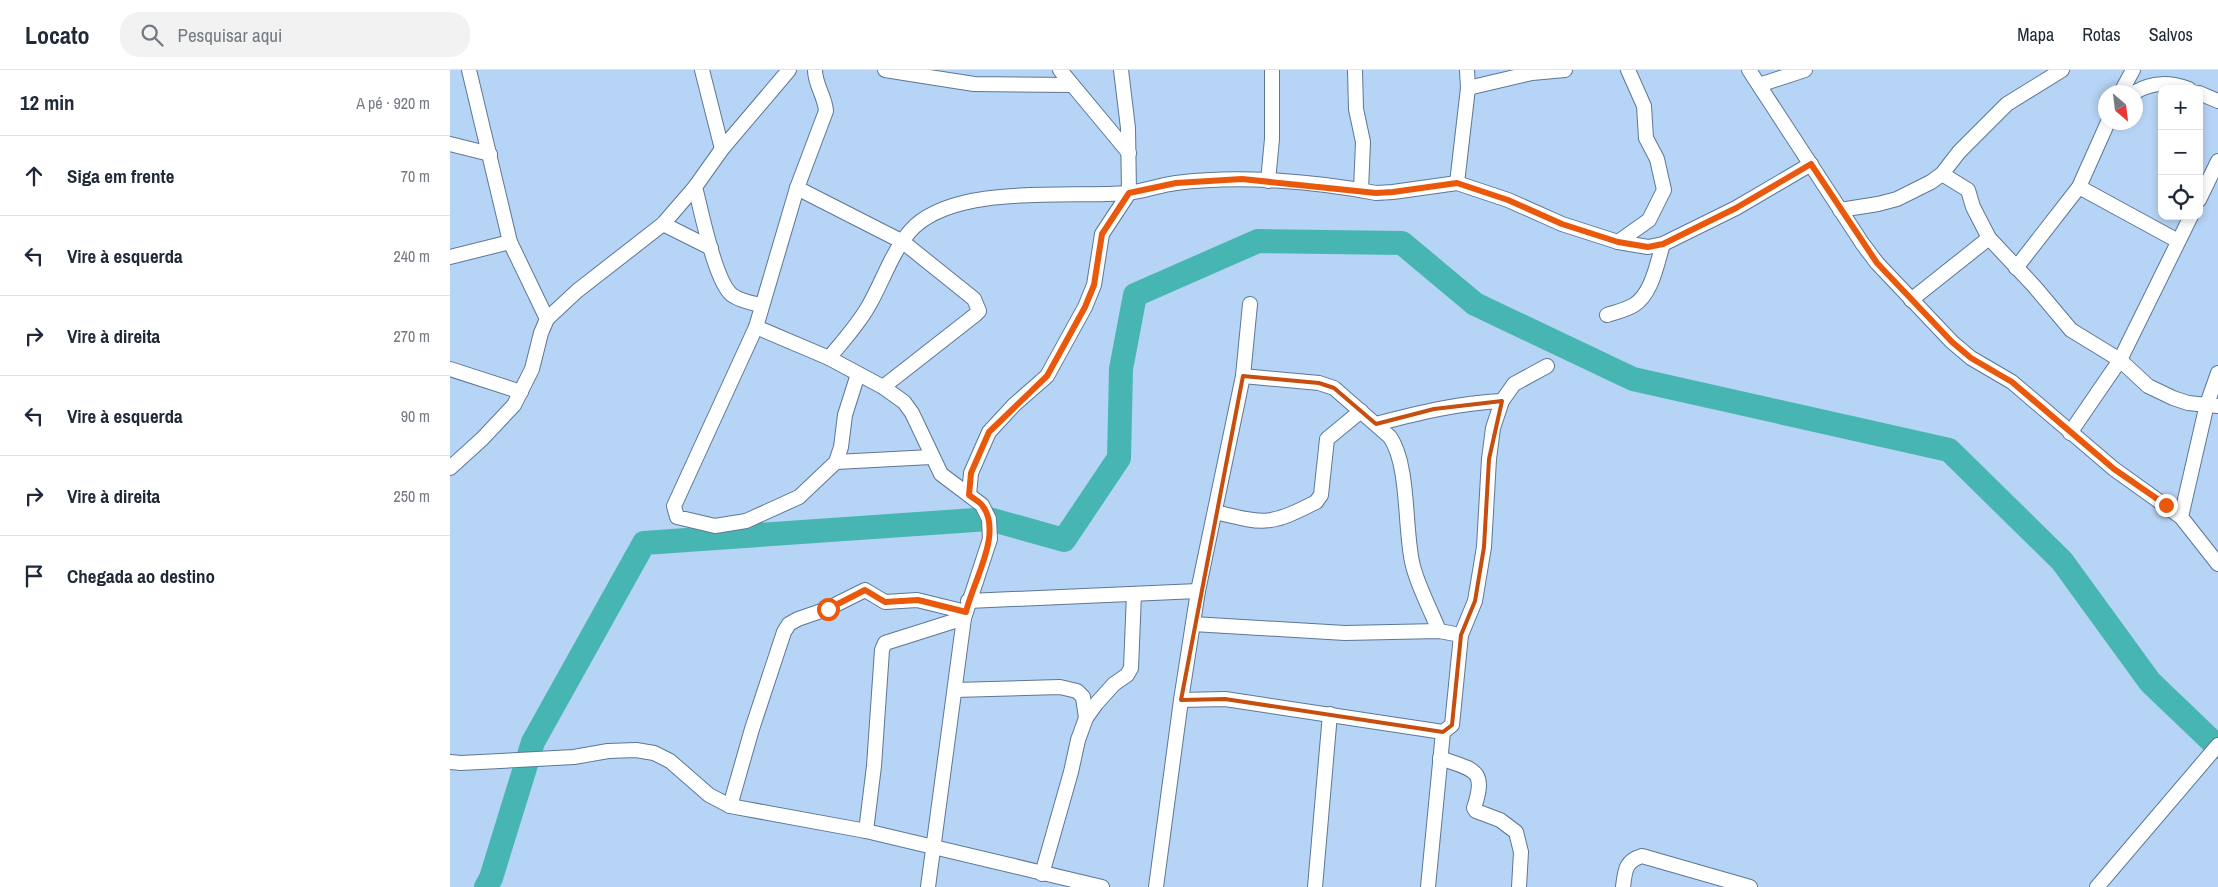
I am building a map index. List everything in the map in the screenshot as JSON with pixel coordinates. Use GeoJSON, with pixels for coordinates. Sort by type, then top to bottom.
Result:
{"type":"FeatureCollection","features":[{"type":"Feature","properties":{"kind":"street"},"geometry":{"type":"LineString","coordinates":[[470,70],[510,242],[547,319]]}},
{"type":"Feature","properties":{"kind":"street"},"geometry":{"type":"LineString","coordinates":[[702,70],[722,149]]}},
{"type":"Feature","properties":{"kind":"street"},"geometry":{"type":"LineString","coordinates":[[450,468],[496,425],[522,392],[532,369],[539,338],[547,319],[577,291],[663,224],[695,187],[722,149],[789,70]]}},
{"type":"Feature","properties":{"kind":"street"},"geometry":{"type":"LineString","coordinates":[[815,70],[815,80],[825,99],[826,111],[797,188],[756,327],[674,506],[677,517],[714,526],[746,522],[799,497],[836,462],[841,447],[845,415],[858,374]]}},
{"type":"Feature","properties":{"kind":"street"},"geometry":{"type":"LineString","coordinates":[[885,70],[974,84],[1072,85]]}},
{"type":"Feature","properties":{"kind":"street"},"geometry":{"type":"LineString","coordinates":[[1060,70],[1129,153]]}},
{"type":"Feature","properties":{"kind":"street"},"geometry":{"type":"LineString","coordinates":[[969,495],[971,473],[989,432],[1047,376],[1085,307],[1094,285],[1102,234],[1129,193],[1129,153],[1121,70]]}},
{"type":"Feature","properties":{"kind":"street"},"geometry":{"type":"LineString","coordinates":[[1268,181],[1272,139],[1272,70]]}},
{"type":"Feature","properties":{"kind":"street"},"geometry":{"type":"LineString","coordinates":[[1355,70],[1356,109],[1363,142],[1362,190]]}},
{"type":"Feature","properties":{"kind":"street"},"geometry":{"type":"LineString","coordinates":[[1457,183],[1468,88],[1466,70]]}},
{"type":"Feature","properties":{"kind":"street"},"geometry":{"type":"LineString","coordinates":[[1468,88],[1532,73],[1565,70]]}},
{"type":"Feature","properties":{"kind":"street"},"geometry":{"type":"LineString","coordinates":[[1618,242],[1649,220],[1664,190],[1657,159],[1646,138],[1644,106],[1628,70]]}},
{"type":"Feature","properties":{"kind":"street"},"geometry":{"type":"LineString","coordinates":[[1748,70],[1877,263],[1911,300],[1952,342],[1971,358],[2012,382],[2114,469],[2181,517],[2218,564]]}},
{"type":"Feature","properties":{"kind":"street"},"geometry":{"type":"LineString","coordinates":[[1759,85],[1805,70]]}},
{"type":"Feature","properties":{"kind":"street"},"geometry":{"type":"LineString","coordinates":[[1840,210],[1897,199],[1942,174],[1959,152],[2007,104],[2062,70]]}},
{"type":"Feature","properties":{"kind":"street"},"geometry":{"type":"LineString","coordinates":[[2125,85],[2133,70]]}},
{"type":"Feature","properties":{"kind":"street"},"geometry":{"type":"LineString","coordinates":[[2143,88],[2160,84],[2177,85]]}},
{"type":"Feature","properties":{"kind":"street"},"geometry":{"type":"LineString","coordinates":[[2203,94],[2218,100]]}},
{"type":"Feature","properties":{"kind":"street"},"geometry":{"type":"LineString","coordinates":[[2016,268],[2079,187],[2104,130]]}},
{"type":"Feature","properties":{"kind":"street"},"geometry":{"type":"LineString","coordinates":[[450,144],[490,154]]}},
{"type":"Feature","properties":{"kind":"street"},"geometry":{"type":"LineString","coordinates":[[2203,192],[2218,160]]}},
{"type":"Feature","properties":{"kind":"street"},"geometry":{"type":"LineString","coordinates":[[829,358],[868,308],[903,242],[916,226],[949,207],[962,203],[1022,195],[1129,193],[1176,183],[1242,179],[1393,192],[1457,183],[1508,200],[1562,224],[1618,242],[1648,247],[1663,244],[1736,208],[1811,164]]}},
{"type":"Feature","properties":{"kind":"street"},"geometry":{"type":"LineString","coordinates":[[1942,174],[1968,190],[1989,238],[2034,286],[2071,330],[2120,360],[2148,386],[2188,403],[2213,405]]}},
{"type":"Feature","properties":{"kind":"street"},"geometry":{"type":"LineString","coordinates":[[695,187],[711,248],[724,284],[731,294],[762,305]]}},
{"type":"Feature","properties":{"kind":"street"},"geometry":{"type":"LineString","coordinates":[[2079,187],[2178,241]]}},
{"type":"Feature","properties":{"kind":"street"},"geometry":{"type":"LineString","coordinates":[[797,188],[903,242],[974,299],[979,310],[883,387]]}},
{"type":"Feature","properties":{"kind":"street"},"geometry":{"type":"LineString","coordinates":[[2070,433],[2120,360],[2189,220]]}},
{"type":"Feature","properties":{"kind":"street"},"geometry":{"type":"LineString","coordinates":[[663,224],[711,248]]}},
{"type":"Feature","properties":{"kind":"street"},"geometry":{"type":"LineString","coordinates":[[1911,300],[1989,238]]}},
{"type":"Feature","properties":{"kind":"street"},"geometry":{"type":"LineString","coordinates":[[450,257],[510,242]]}},
{"type":"Feature","properties":{"kind":"street"},"geometry":{"type":"LineString","coordinates":[[1607,315],[1634,304],[1642,297],[1653,276],[1663,244]]}},
{"type":"Feature","properties":{"kind":"street"},"geometry":{"type":"LineString","coordinates":[[1156,887],[1181,700],[1198,591],[1243,376],[1250,304]]}},
{"type":"Feature","properties":{"kind":"street"},"geometry":{"type":"LineString","coordinates":[[756,327],[829,358],[883,387],[904,402],[912,413],[931,457],[941,474],[982,505],[989,519],[990,539],[966,610],[928,887]]}},
{"type":"Feature","properties":{"kind":"street"},"geometry":{"type":"LineString","coordinates":[[1428,887],[1443,732],[1452,725],[1461,635],[1475,601],[1484,547],[1489,459],[1493,428],[1502,401],[1514,384],[1547,366]]}},
{"type":"Feature","properties":{"kind":"street"},"geometry":{"type":"LineString","coordinates":[[450,369],[522,392]]}},
{"type":"Feature","properties":{"kind":"street"},"geometry":{"type":"LineString","coordinates":[[2181,517],[2213,405],[2218,373]]}},
{"type":"Feature","properties":{"kind":"street"},"geometry":{"type":"LineString","coordinates":[[1243,376],[1319,383],[1334,388],[1376,424],[1396,445],[1413,565],[1440,631]]}},
{"type":"Feature","properties":{"kind":"street"},"geometry":{"type":"LineString","coordinates":[[1376,424],[1434,409],[1472,403],[1502,401]]}},
{"type":"Feature","properties":{"kind":"street"},"geometry":{"type":"LineString","coordinates":[[1215,512],[1259,522],[1270,522],[1316,502],[1321,495],[1327,439],[1361,411]]}},
{"type":"Feature","properties":{"kind":"street"},"geometry":{"type":"LineString","coordinates":[[836,462],[931,457]]}},
{"type":"Feature","properties":{"kind":"street"},"geometry":{"type":"LineString","coordinates":[[730,806],[752,729],[784,632],[789,624],[828,609],[865,590],[885,602],[908,600],[966,610],[1134,594],[1198,591]]}},
{"type":"Feature","properties":{"kind":"street"},"geometry":{"type":"LineString","coordinates":[[1042,874],[1071,772],[1078,740],[1086,718],[1102,697],[1114,684],[1127,675],[1131,668],[1134,594]]}},
{"type":"Feature","properties":{"kind":"street"},"geometry":{"type":"LineString","coordinates":[[926,602],[945,624]]}},
{"type":"Feature","properties":{"kind":"street"},"geometry":{"type":"LineString","coordinates":[[866,831],[874,766],[882,650],[885,642],[945,624],[966,610]]}},
{"type":"Feature","properties":{"kind":"street"},"geometry":{"type":"LineString","coordinates":[[1193,624],[1345,633],[1440,631],[1461,635]]}},
{"type":"Feature","properties":{"kind":"street"},"geometry":{"type":"LineString","coordinates":[[955,690],[1060,687],[1077,691],[1083,697],[1086,718]]}},
{"type":"Feature","properties":{"kind":"street"},"geometry":{"type":"LineString","coordinates":[[1181,700],[1225,700],[1443,732]]}},
{"type":"Feature","properties":{"kind":"street"},"geometry":{"type":"LineString","coordinates":[[1315,887],[1330,714]]}},
{"type":"Feature","properties":{"kind":"street"},"geometry":{"type":"LineString","coordinates":[[2098,887],[2218,745]]}},
{"type":"Feature","properties":{"kind":"street"},"geometry":{"type":"LineString","coordinates":[[450,762],[574,757],[608,751],[636,750],[654,752],[670,761],[709,796],[730,806],[866,831],[1102,887]]}},
{"type":"Feature","properties":{"kind":"street"},"geometry":{"type":"LineString","coordinates":[[1440,758],[1465,767],[1474,773],[1480,779],[1481,787],[1474,808],[1476,811],[1500,820],[1516,832],[1521,852],[1519,887]]}},
{"type":"Feature","properties":{"kind":"street"},"geometry":{"type":"LineString","coordinates":[[1623,887],[1629,862],[1642,856],[1750,887]]}},
{"type":"Feature","properties":{"kind":"highlighted area"},"geometry":{"type":"Polygon","coordinates":[[[1243,376],[1319,383],[1334,388],[1376,424],[1434,409],[1502,401],[1489,459],[1484,547],[1475,601],[1461,635],[1452,725],[1443,732],[1225,699],[1181,700],[1243,376]]]}},
{"type":"Feature","properties":{"kind":"waterway"},"geometry":{"type":"LineString","coordinates":[[486,887],[491,878],[533,742],[644,543],[989,519],[1064,540],[1119,458],[1121,369],[1135,295],[1258,241],[1402,243],[1475,304],[1633,379],[1949,450],[2062,561],[2150,682],[2218,747]]}},
{"type":"Feature","properties":{"kind":"route"},"geometry":{"type":"LineString","coordinates":[[828,609],[865,590],[885,602],[918,600],[966,612],[968,601],[990,539],[989,519],[982,505],[969,495],[968,485],[980,450],[989,432],[998,421],[1039,385],[1054,364],[1090,297],[1094,285],[1099,242],[1102,234],[1129,193],[1176,183],[1242,179],[1362,190],[1376,193],[1457,183],[1508,200],[1562,224],[1618,242],[1648,247],[1663,244],[1736,208],[1811,164],[1877,263],[1952,342],[1971,358],[2012,382],[2114,469],[2166,505]]}}]}
